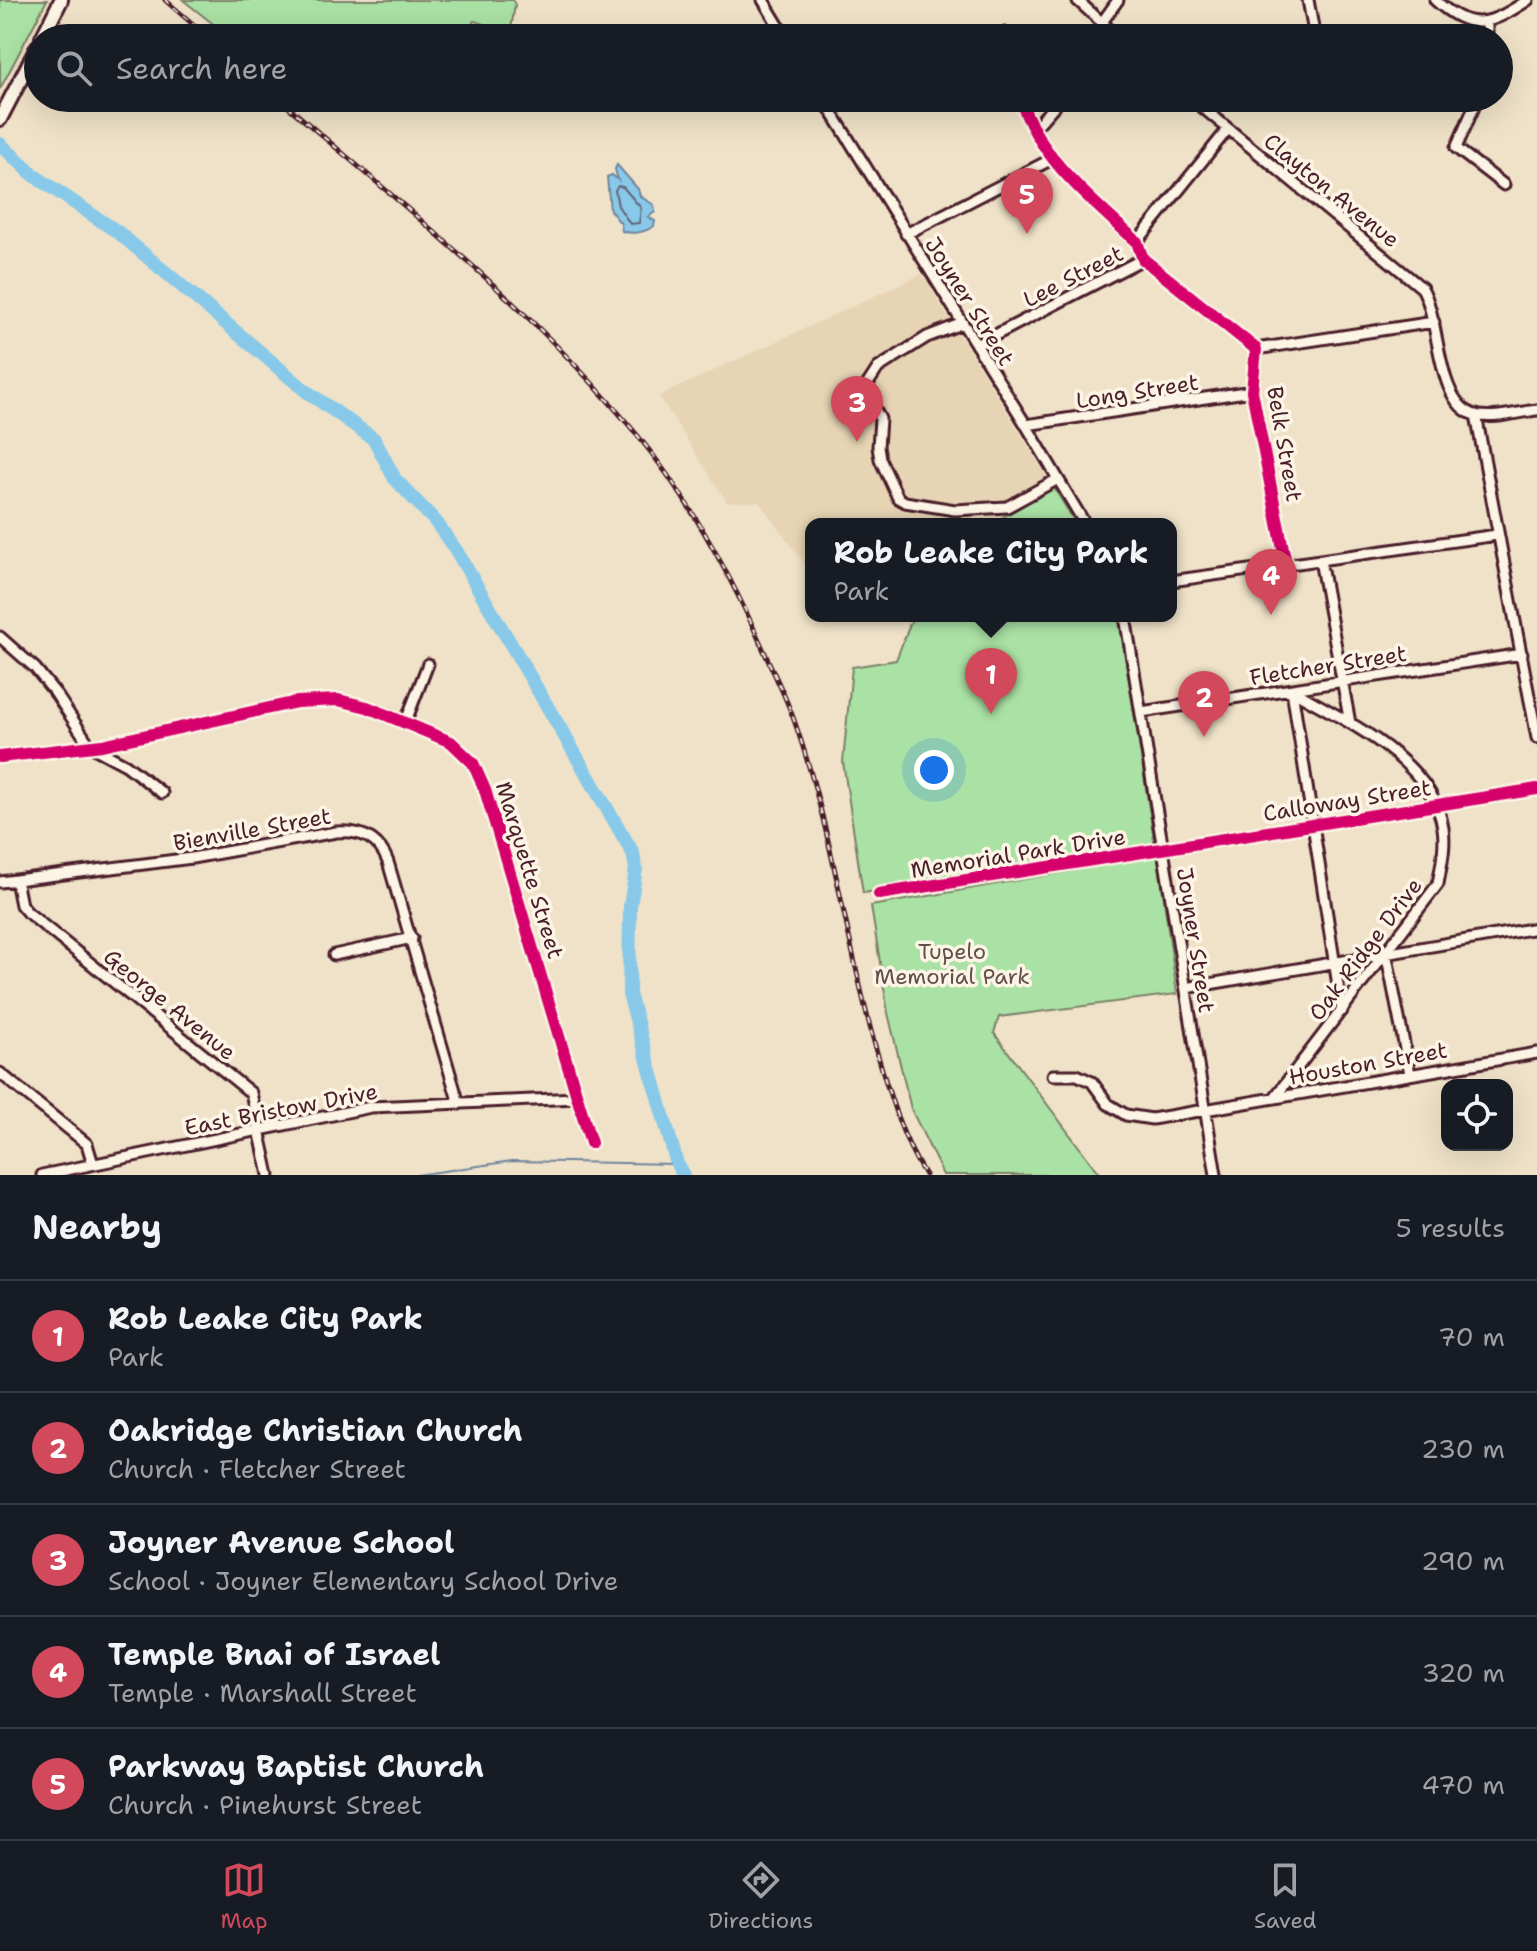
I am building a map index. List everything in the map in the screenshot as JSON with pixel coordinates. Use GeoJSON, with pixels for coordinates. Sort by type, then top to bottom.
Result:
{"type":"FeatureCollection","features":[{"type":"Feature","properties":{"kind":"street"},"geometry":{"type":"LineString","coordinates":[[49,24],[61,0]]}},
{"type":"Feature","properties":{"kind":"street"},"geometry":{"type":"LineString","coordinates":[[763,0],[778,24]]}},
{"type":"Feature","properties":{"kind":"street"},"geometry":{"type":"LineString","coordinates":[[1077,0],[1105,24]]}},
{"type":"Feature","properties":{"kind":"street"},"geometry":{"type":"LineString","coordinates":[[1103,21],[1118,0]]}},
{"type":"Feature","properties":{"kind":"street"},"geometry":{"type":"LineString","coordinates":[[1308,0],[1312,24]]}},
{"type":"Feature","properties":{"kind":"street"},"geometry":{"type":"LineString","coordinates":[[1435,0],[1458,17],[1487,22],[1528,0]]}},
{"type":"Feature","properties":{"kind":"street"},"geometry":{"type":"LineString","coordinates":[[0,119],[24,73]]}},
{"type":"Feature","properties":{"kind":"street","name":"Joyner Street"},"geometry":{"type":"LineString","coordinates":[[832,112],[1081,518]]}},
{"type":"Feature","properties":{"kind":"street"},"geometry":{"type":"LineString","coordinates":[[1026,112],[1033,130],[1052,159],[1137,242],[1143,259],[1256,349],[1434,322]]}},
{"type":"Feature","properties":{"kind":"street"},"geometry":{"type":"LineString","coordinates":[[1033,130],[1049,112]]}},
{"type":"Feature","properties":{"kind":"street","name":"Clayton Avenue"},"geometry":{"type":"LineString","coordinates":[[1208,112],[1408,275],[1426,295],[1452,394],[1464,408],[1476,415]]}},
{"type":"Feature","properties":{"kind":"street"},"geometry":{"type":"LineString","coordinates":[[1472,112],[1456,148],[1504,185]]}},
{"type":"Feature","properties":{"kind":"street"},"geometry":{"type":"LineString","coordinates":[[1137,242],[1228,129]]}},
{"type":"Feature","properties":{"kind":"street"},"geometry":{"type":"LineString","coordinates":[[906,234],[1052,159]]}},
{"type":"Feature","properties":{"kind":"street","name":"Lee Street"},"geometry":{"type":"LineString","coordinates":[[976,345],[1143,259]]}},
{"type":"Feature","properties":{"kind":"street"},"geometry":{"type":"LineString","coordinates":[[963,323],[927,337],[878,368],[867,385],[867,393],[880,419],[880,459],[898,498],[905,502],[955,510],[1007,507],[1058,479]]}},
{"type":"Feature","properties":{"kind":"street","name":"Belk Street"},"geometry":{"type":"LineString","coordinates":[[1256,349],[1252,391],[1286,564]]}},
{"type":"Feature","properties":{"kind":"street","name":"Long Street"},"geometry":{"type":"LineString","coordinates":[[1026,425],[1252,391]]}},
{"type":"Feature","properties":{"kind":"street"},"geometry":{"type":"LineString","coordinates":[[1537,410],[1476,415],[1537,738]]}},
{"type":"Feature","properties":{"kind":"street"},"geometry":{"type":"LineString","coordinates":[[1177,580],[1497,535]]}},
{"type":"Feature","properties":{"kind":"street"},"geometry":{"type":"LineString","coordinates":[[1320,560],[1350,723]]}},
{"type":"Feature","properties":{"kind":"street","name":"Joyner Street"},"geometry":{"type":"LineString","coordinates":[[1126,622],[1216,1175]]}},
{"type":"Feature","properties":{"kind":"street"},"geometry":{"type":"LineString","coordinates":[[0,637],[35,668],[90,746],[126,765],[162,793]]}},
{"type":"Feature","properties":{"kind":"street","name":"Fletcher Street"},"geometry":{"type":"LineString","coordinates":[[1141,712],[1522,654]]}},
{"type":"Feature","properties":{"kind":"street"},"geometry":{"type":"LineString","coordinates":[[406,721],[428,664]]}},
{"type":"Feature","properties":{"kind":"street"},"geometry":{"type":"LineString","coordinates":[[1292,690],[1342,1011]]}},
{"type":"Feature","properties":{"kind":"street","name":"Oak Ridge Drive"},"geometry":{"type":"LineString","coordinates":[[1275,1097],[1438,884],[1443,830],[1437,805],[1422,781],[1400,758],[1350,723],[1292,690]]}},
{"type":"Feature","properties":{"kind":"street","name":"Marquette Street"},"geometry":{"type":"LineString","coordinates":[[0,757],[90,746],[318,699],[356,703],[451,742],[467,755],[477,770],[591,1143]]}},
{"type":"Feature","properties":{"kind":"street","name":"Calloway Street"},"geometry":{"type":"LineString","coordinates":[[1164,851],[1537,789]]}},
{"type":"Feature","properties":{"kind":"street","name":"Bienville Street"},"geometry":{"type":"LineString","coordinates":[[0,882],[200,857],[336,832],[354,832],[369,837],[385,853],[459,1104]]}},
{"type":"Feature","properties":{"kind":"street","name":"Memorial Park Drive"},"geometry":{"type":"LineString","coordinates":[[879,894],[1164,851]]}},
{"type":"Feature","properties":{"kind":"street","name":"George Avenue"},"geometry":{"type":"LineString","coordinates":[[16,880],[21,905],[27,912],[251,1093],[269,1175]]}},
{"type":"Feature","properties":{"kind":"street"},"geometry":{"type":"LineString","coordinates":[[1186,988],[1537,928]]}},
{"type":"Feature","properties":{"kind":"street"},"geometry":{"type":"LineString","coordinates":[[334,955],[412,938]]}},
{"type":"Feature","properties":{"kind":"street"},"geometry":{"type":"LineString","coordinates":[[1386,952],[1410,1074]]}},
{"type":"Feature","properties":{"kind":"street","name":"Houston Street"},"geometry":{"type":"LineString","coordinates":[[1053,1075],[1077,1075],[1092,1082],[1108,1104],[1126,1115],[1152,1119],[1537,1053]]}},
{"type":"Feature","properties":{"kind":"street"},"geometry":{"type":"LineString","coordinates":[[0,1073],[87,1144],[93,1164]]}},
{"type":"Feature","properties":{"kind":"street","name":"East Bristow Drive"},"geometry":{"type":"LineString","coordinates":[[42,1175],[378,1106],[577,1098]]}},
{"type":"Feature","properties":{"kind":"shaded area"},"geometry":{"type":"Polygon","coordinates":[[[922,274],[1054,488],[1002,518],[805,518],[805,564],[759,502],[727,502],[659,396],[922,274]]]}},
{"type":"Feature","properties":{"kind":"green space"},"geometry":{"type":"Polygon","coordinates":[[[0,0],[47,0],[34,24],[24,24],[24,44],[0,89],[0,0]]]}},
{"type":"Feature","properties":{"kind":"green space"},"geometry":{"type":"Polygon","coordinates":[[[183,0],[513,0],[515,5],[512,24],[474,21],[472,24],[213,24],[183,0]]]}},
{"type":"Feature","properties":{"kind":"green space"},"geometry":{"type":"Polygon","coordinates":[[[1054,488],[1072,518],[1002,518],[1054,488]]]}},
{"type":"Feature","properties":{"kind":"green space"},"geometry":{"type":"Polygon","coordinates":[[[911,622],[1120,622],[1155,846],[863,893],[843,762],[852,667],[896,660],[911,622]]]}},
{"type":"Feature","properties":{"kind":"green space","name":"Tupelo Memorial Park"},"geometry":{"type":"Polygon","coordinates":[[[1158,856],[1177,994],[999,1017],[994,1033],[1100,1175],[943,1175],[911,1109],[888,1013],[871,906],[1158,856]]]}},
{"type":"Feature","properties":{"kind":"water"},"geometry":{"type":"Polygon","coordinates":[[[617,165],[638,189],[640,196],[654,205],[655,212],[648,217],[655,221],[651,228],[634,233],[622,231],[621,224],[610,210],[607,177],[612,175],[618,180],[617,165]]]}},
{"type":"Feature","properties":{"kind":"waterway"},"geometry":{"type":"LineString","coordinates":[[0,144],[35,176],[119,233],[306,391],[374,439],[395,479],[436,522],[457,552],[633,853],[636,869],[630,906],[629,994],[677,1164],[683,1175]]}},
{"type":"Feature","properties":{"kind":"waterway"},"geometry":{"type":"LineString","coordinates":[[417,1175],[512,1161],[677,1164]]}},
{"type":"Feature","properties":{"kind":"railway"},"geometry":{"type":"LineString","coordinates":[[165,0],[193,24]]}},
{"type":"Feature","properties":{"kind":"railway"},"geometry":{"type":"LineString","coordinates":[[294,112],[511,301],[598,389],[677,488],[711,544],[794,720],[828,840],[874,1042],[901,1127],[925,1175]]}},
{"type":"Feature","properties":{"kind":"cycle path"},"geometry":{"type":"LineString","coordinates":[[1026,112],[1040,141],[1054,159],[1085,194],[1137,242],[1143,259],[1256,349],[1252,391],[1286,564]]}},
{"type":"Feature","properties":{"kind":"cycle path"},"geometry":{"type":"LineString","coordinates":[[0,757],[102,745],[297,702],[338,700],[367,707],[451,742],[473,763],[485,790],[591,1143]]}},
{"type":"Feature","properties":{"kind":"cycle path"},"geometry":{"type":"LineString","coordinates":[[879,894],[1537,789]]}},
{"type":"Feature","properties":{"kind":"place","name":"Parkway Baptist Church"},"geometry":{"type":"Point","coordinates":[1027,234]}},
{"type":"Feature","properties":{"kind":"place","name":"Joyner Avenue School"},"geometry":{"type":"Point","coordinates":[857,442]}},
{"type":"Feature","properties":{"kind":"place","name":"Temple Bnai of Israel"},"geometry":{"type":"Point","coordinates":[1271,615]}},
{"type":"Feature","properties":{"kind":"place","name":"Rob Leake City Park"},"geometry":{"type":"Point","coordinates":[991,714]}},
{"type":"Feature","properties":{"kind":"place","name":"Oakridge Christian Church"},"geometry":{"type":"Point","coordinates":[1204,737]}}]}
